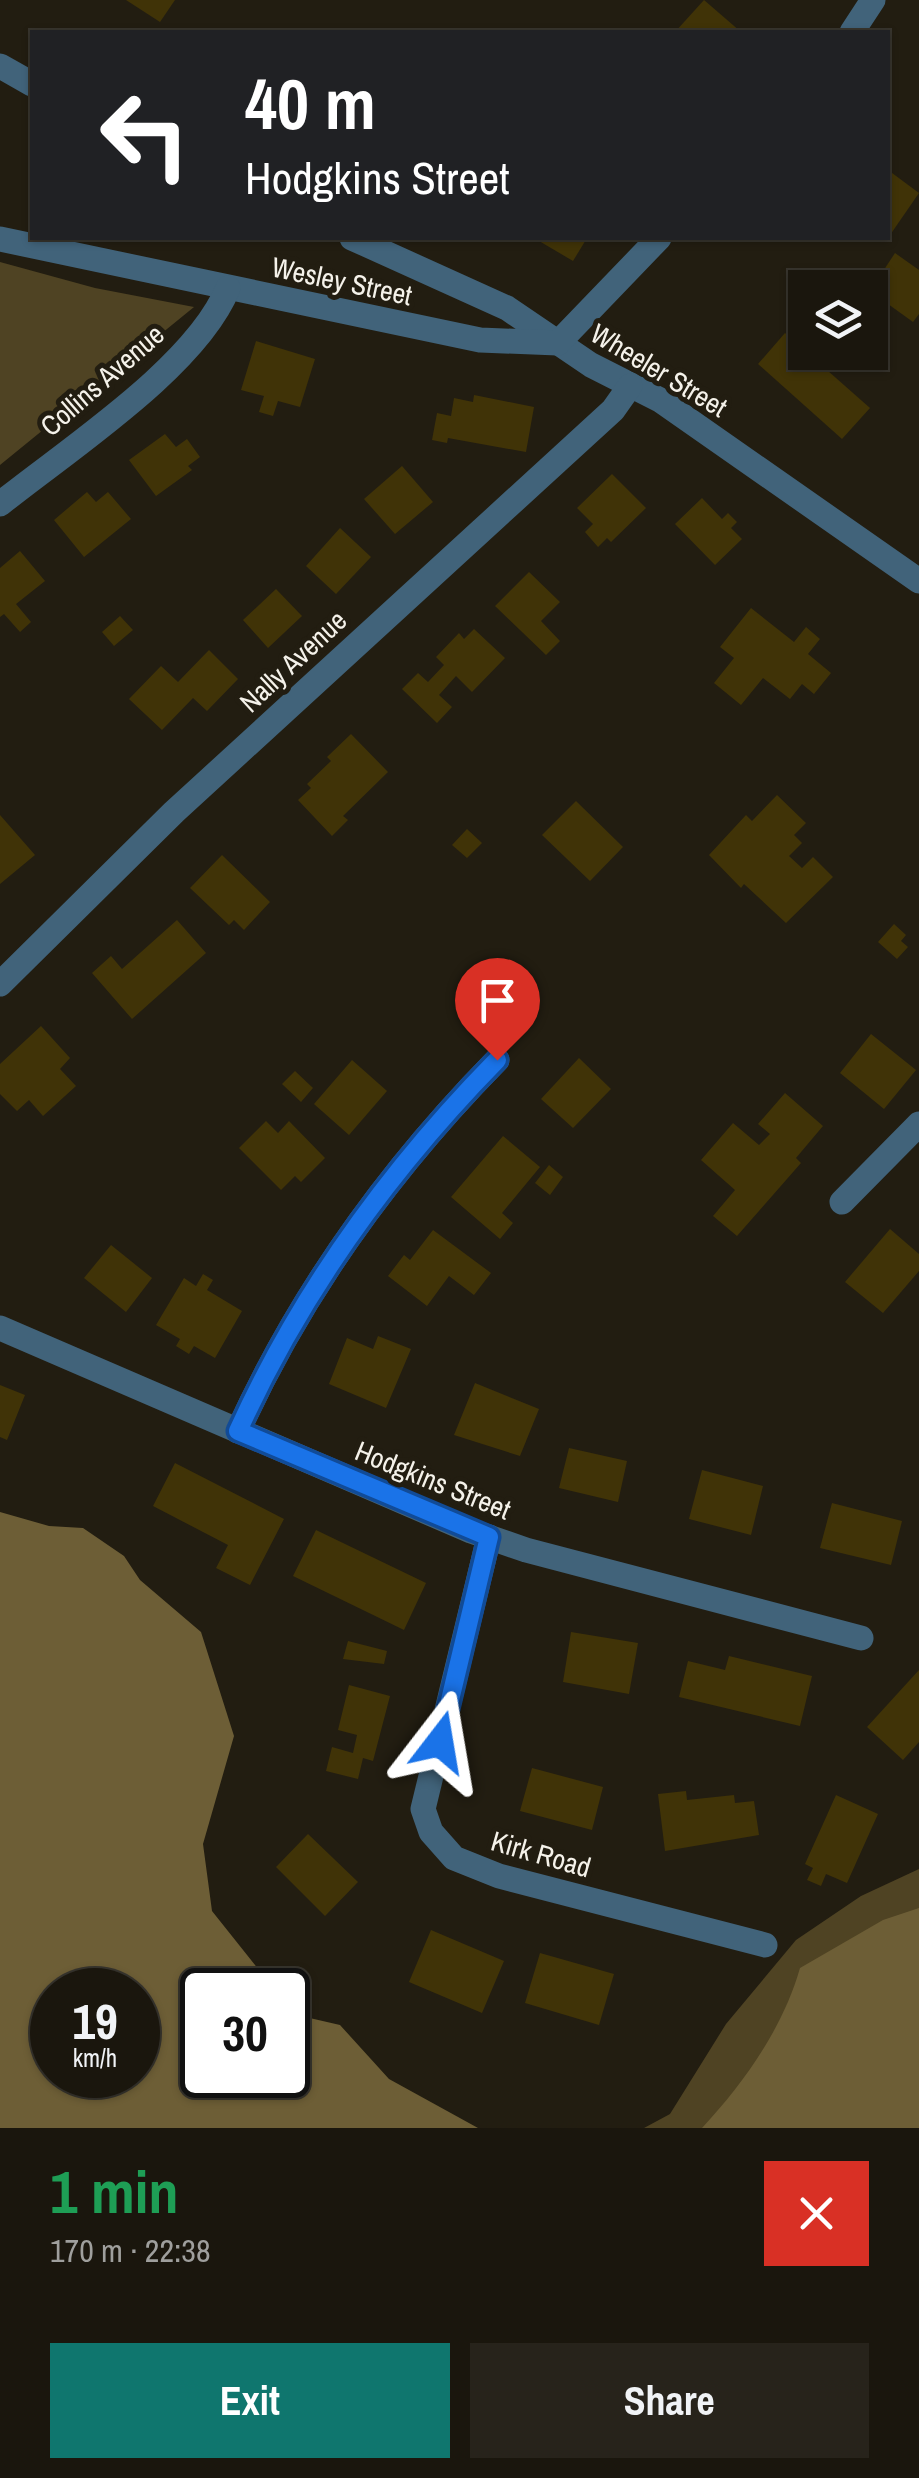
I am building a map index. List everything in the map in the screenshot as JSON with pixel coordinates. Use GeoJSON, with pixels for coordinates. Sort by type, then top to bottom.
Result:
{"type":"FeatureCollection","features":[{"type":"Feature","properties":{"kind":"street"},"geometry":{"type":"LineString","coordinates":[[853,30],[872,0]]}},
{"type":"Feature","properties":{"kind":"street"},"geometry":{"type":"LineString","coordinates":[[0,66],[30,83]]}},
{"type":"Feature","properties":{"kind":"street","name":"Wesley Street"},"geometry":{"type":"LineString","coordinates":[[0,239],[189,275],[228,288],[480,340],[558,342]]}},
{"type":"Feature","properties":{"kind":"street","name":"Wheeler Street"},"geometry":{"type":"LineString","coordinates":[[357,240],[481,295],[630,386],[660,400],[919,581]]}},
{"type":"Feature","properties":{"kind":"street"},"geometry":{"type":"LineString","coordinates":[[558,342],[657,240]]}},
{"type":"Feature","properties":{"kind":"street","name":"Collins Avenue"},"geometry":{"type":"LineString","coordinates":[[0,504],[170,367],[203,330],[228,288]]}},
{"type":"Feature","properties":{"kind":"street","name":"Nally Avenue"},"geometry":{"type":"LineString","coordinates":[[0,984],[174,812],[613,410],[630,386]]}},
{"type":"Feature","properties":{"kind":"street"},"geometry":{"type":"LineString","coordinates":[[238,1431],[304,1303],[345,1238],[434,1124],[497,1060]]}},
{"type":"Feature","properties":{"kind":"street"},"geometry":{"type":"LineString","coordinates":[[842,1202],[919,1124]]}},
{"type":"Feature","properties":{"kind":"street","name":"Hodgkins Street"},"geometry":{"type":"LineString","coordinates":[[0,1328],[489,1537],[861,1638]]}},
{"type":"Feature","properties":{"kind":"street","name":"Kirk Road"},"geometry":{"type":"LineString","coordinates":[[489,1537],[423,1809],[431,1832],[454,1858],[500,1876],[766,1945]]}},
{"type":"Feature","properties":{"kind":"shaded area"},"geometry":{"type":"Polygon","coordinates":[[[0,262],[95,288],[194,307],[0,465],[0,262]]]}},
{"type":"Feature","properties":{"kind":"shaded area"},"geometry":{"type":"Polygon","coordinates":[[[0,1512],[49,1526],[83,1528],[124,1556],[140,1580],[201,1632],[234,1736],[203,1844],[212,1911],[257,1968],[180,1968],[180,2098],[310,2098],[310,2018],[340,2025],[389,2079],[478,2128],[0,2128],[0,1512]]]}},
{"type":"Feature","properties":{"kind":"shaded area"},"geometry":{"type":"Polygon","coordinates":[[[919,1869],[919,2128],[644,2128],[670,2114],[726,2024],[796,1940],[861,1896],[919,1869]]]}},
{"type":"Feature","properties":{"kind":"shaded area"},"geometry":{"type":"Polygon","coordinates":[[[919,1908],[919,2128],[702,2128],[733,2092],[773,2033],[800,1968],[883,1920],[919,1908]]]}},
{"type":"Feature","properties":{"kind":"building"},"geometry":{"type":"Polygon","coordinates":[[[126,0],[175,0],[160,22],[126,0]]]}},
{"type":"Feature","properties":{"kind":"building"},"geometry":{"type":"Polygon","coordinates":[[[704,0],[739,30],[677,30],[704,0]]]}},
{"type":"Feature","properties":{"kind":"building"},"geometry":{"type":"Polygon","coordinates":[[[890,171],[919,193],[890,235],[890,171]]]}},
{"type":"Feature","properties":{"kind":"building"},"geometry":{"type":"Polygon","coordinates":[[[537,240],[586,240],[573,261],[537,240]]]}},
{"type":"Feature","properties":{"kind":"building"},"geometry":{"type":"Polygon","coordinates":[[[895,253],[919,270],[919,314],[913,322],[888,304],[888,270],[884,270],[895,253]]]}},
{"type":"Feature","properties":{"kind":"building"},"geometry":{"type":"Polygon","coordinates":[[[785,333],[788,370],[827,370],[870,408],[842,439],[758,364],[785,333]]]}},
{"type":"Feature","properties":{"kind":"building"},"geometry":{"type":"Polygon","coordinates":[[[256,341],[315,359],[300,407],[278,401],[273,416],[259,412],[264,396],[241,390],[256,341]]]}},
{"type":"Feature","properties":{"kind":"building"},"geometry":{"type":"Polygon","coordinates":[[[474,395],[534,407],[526,452],[448,438],[447,443],[432,440],[437,413],[451,416],[454,398],[473,402],[474,395]]]}},
{"type":"Feature","properties":{"kind":"building"},"geometry":{"type":"Polygon","coordinates":[[[165,434],[176,447],[187,439],[200,457],[188,466],[192,470],[156,496],[129,460],[165,434]]]}},
{"type":"Feature","properties":{"kind":"building"},"geometry":{"type":"Polygon","coordinates":[[[402,466],[433,502],[395,534],[364,499],[402,466]]]}},
{"type":"Feature","properties":{"kind":"building"},"geometry":{"type":"Polygon","coordinates":[[[612,474],[646,508],[611,542],[607,538],[598,547],[585,532],[593,524],[577,508],[612,474]]]}},
{"type":"Feature","properties":{"kind":"building"},"geometry":{"type":"Polygon","coordinates":[[[87,492],[96,502],[108,492],[131,519],[84,557],[54,520],[87,492]]]}},
{"type":"Feature","properties":{"kind":"building"},"geometry":{"type":"Polygon","coordinates":[[[702,498],[722,519],[728,513],[737,522],[731,528],[742,539],[715,565],[675,524],[702,498]]]}},
{"type":"Feature","properties":{"kind":"building"},"geometry":{"type":"Polygon","coordinates":[[[340,528],[371,557],[336,594],[306,566],[340,528]]]}},
{"type":"Feature","properties":{"kind":"building"},"geometry":{"type":"Polygon","coordinates":[[[20,551],[45,581],[16,604],[31,622],[20,632],[4,614],[0,617],[0,568],[20,551]]]}},
{"type":"Feature","properties":{"kind":"building"},"geometry":{"type":"Polygon","coordinates":[[[529,572],[560,602],[541,621],[560,641],[546,655],[495,606],[529,572]]]}},
{"type":"Feature","properties":{"kind":"building"},"geometry":{"type":"Polygon","coordinates":[[[276,589],[302,616],[268,648],[243,620],[276,589]]]}},
{"type":"Feature","properties":{"kind":"building"},"geometry":{"type":"Polygon","coordinates":[[[751,608],[794,642],[806,627],[820,639],[808,654],[831,673],[814,694],[802,684],[790,699],[763,678],[741,705],[714,683],[734,658],[720,647],[751,608]]]}},
{"type":"Feature","properties":{"kind":"building"},"geometry":{"type":"Polygon","coordinates":[[[120,616],[133,630],[114,646],[102,632],[120,616]]]}},
{"type":"Feature","properties":{"kind":"building"},"geometry":{"type":"Polygon","coordinates":[[[474,629],[505,658],[472,692],[456,676],[439,695],[452,707],[437,723],[402,689],[418,673],[428,682],[444,665],[436,657],[459,633],[464,639],[474,629]]]}},
{"type":"Feature","properties":{"kind":"building"},"geometry":{"type":"Polygon","coordinates":[[[209,650],[238,679],[207,711],[193,698],[162,730],[129,699],[161,666],[178,682],[209,650]]]}},
{"type":"Feature","properties":{"kind":"building"},"geometry":{"type":"Polygon","coordinates":[[[351,734],[388,772],[343,816],[348,820],[332,836],[298,800],[311,788],[307,784],[331,761],[327,757],[351,734]]]}},
{"type":"Feature","properties":{"kind":"building"},"geometry":{"type":"Polygon","coordinates":[[[777,795],[806,823],[794,835],[802,843],[789,856],[802,868],[813,857],[833,877],[786,923],[744,884],[741,888],[709,855],[746,815],[752,821],[777,795]]]}},
{"type":"Feature","properties":{"kind":"building"},"geometry":{"type":"Polygon","coordinates":[[[576,801],[623,847],[590,881],[542,835],[576,801]]]}},
{"type":"Feature","properties":{"kind":"building"},"geometry":{"type":"Polygon","coordinates":[[[0,815],[35,855],[0,884],[0,815]]]}},
{"type":"Feature","properties":{"kind":"building"},"geometry":{"type":"Polygon","coordinates":[[[467,829],[482,843],[467,858],[452,845],[467,829]]]}},
{"type":"Feature","properties":{"kind":"building"},"geometry":{"type":"Polygon","coordinates":[[[222,855],[270,902],[244,930],[234,920],[229,925],[190,888],[222,855]]]}},
{"type":"Feature","properties":{"kind":"building"},"geometry":{"type":"Polygon","coordinates":[[[177,920],[206,953],[132,1019],[92,973],[111,956],[122,969],[177,920]]]}},
{"type":"Feature","properties":{"kind":"building"},"geometry":{"type":"Polygon","coordinates":[[[894,924],[906,935],[901,941],[908,947],[897,959],[878,942],[894,924]]]}},
{"type":"Feature","properties":{"kind":"building"},"geometry":{"type":"Polygon","coordinates":[[[41,1026],[70,1058],[60,1069],[76,1086],[43,1116],[29,1100],[17,1111],[0,1094],[0,1064],[41,1026]]]}},
{"type":"Feature","properties":{"kind":"building"},"geometry":{"type":"Polygon","coordinates":[[[871,1034],[916,1070],[884,1109],[840,1073],[871,1034]]]}},
{"type":"Feature","properties":{"kind":"building"},"geometry":{"type":"Polygon","coordinates":[[[579,1058],[611,1089],[573,1128],[541,1099],[579,1058]]]}},
{"type":"Feature","properties":{"kind":"building"},"geometry":{"type":"Polygon","coordinates":[[[352,1060],[387,1091],[349,1135],[314,1104],[352,1060]]]}},
{"type":"Feature","properties":{"kind":"building"},"geometry":{"type":"Polygon","coordinates":[[[295,1071],[313,1088],[301,1102],[282,1084],[295,1071]]]}},
{"type":"Feature","properties":{"kind":"building"},"geometry":{"type":"Polygon","coordinates":[[[785,1093],[823,1126],[796,1158],[801,1163],[737,1236],[713,1216],[735,1190],[701,1160],[733,1123],[759,1145],[770,1134],[758,1124],[785,1093]]]}},
{"type":"Feature","properties":{"kind":"building"},"geometry":{"type":"Polygon","coordinates":[[[266,1121],[278,1133],[289,1121],[325,1158],[301,1182],[295,1176],[281,1190],[239,1148],[266,1121]]]}},
{"type":"Feature","properties":{"kind":"building"},"geometry":{"type":"Polygon","coordinates":[[[503,1136],[540,1167],[502,1213],[513,1223],[500,1239],[451,1197],[503,1136]]]}},
{"type":"Feature","properties":{"kind":"building"},"geometry":{"type":"Polygon","coordinates":[[[549,1165],[563,1177],[550,1195],[535,1183],[549,1165]]]}},
{"type":"Feature","properties":{"kind":"building"},"geometry":{"type":"Polygon","coordinates":[[[890,1229],[919,1254],[919,1271],[883,1313],[845,1282],[890,1229]]]}},
{"type":"Feature","properties":{"kind":"building"},"geometry":{"type":"Polygon","coordinates":[[[433,1230],[491,1273],[474,1295],[449,1276],[427,1306],[388,1276],[404,1255],[410,1260],[433,1230]]]}},
{"type":"Feature","properties":{"kind":"building"},"geometry":{"type":"Polygon","coordinates":[[[111,1245],[152,1278],[126,1312],[84,1278],[111,1245]]]}},
{"type":"Feature","properties":{"kind":"building"},"geometry":{"type":"Polygon","coordinates":[[[203,1274],[213,1280],[207,1290],[242,1311],[215,1358],[194,1346],[189,1354],[176,1346],[180,1339],[156,1325],[184,1278],[196,1286],[203,1274]]]}},
{"type":"Feature","properties":{"kind":"building"},"geometry":{"type":"Polygon","coordinates":[[[378,1336],[411,1349],[386,1408],[329,1384],[347,1338],[373,1349],[378,1336]]]}},
{"type":"Feature","properties":{"kind":"building"},"geometry":{"type":"Polygon","coordinates":[[[475,1383],[539,1409],[520,1456],[454,1435],[475,1383]]]}},
{"type":"Feature","properties":{"kind":"building"},"geometry":{"type":"Polygon","coordinates":[[[0,1385],[25,1395],[7,1440],[0,1437],[0,1385]]]}},
{"type":"Feature","properties":{"kind":"building"},"geometry":{"type":"Polygon","coordinates":[[[569,1448],[627,1461],[618,1502],[559,1488],[569,1448]]]}},
{"type":"Feature","properties":{"kind":"building"},"geometry":{"type":"Polygon","coordinates":[[[175,1463],[284,1519],[250,1585],[216,1568],[228,1545],[153,1506],[175,1463]]]}},
{"type":"Feature","properties":{"kind":"building"},"geometry":{"type":"Polygon","coordinates":[[[702,1470],[763,1486],[751,1535],[689,1519],[702,1470]]]}},
{"type":"Feature","properties":{"kind":"building"},"geometry":{"type":"Polygon","coordinates":[[[832,1503],[902,1521],[891,1565],[820,1548],[832,1503]]]}},
{"type":"Feature","properties":{"kind":"building"},"geometry":{"type":"Polygon","coordinates":[[[316,1530],[426,1583],[404,1630],[293,1576],[316,1530]]]}},
{"type":"Feature","properties":{"kind":"building"},"geometry":{"type":"Polygon","coordinates":[[[571,1632],[638,1643],[629,1694],[563,1682],[571,1632]]]}},
{"type":"Feature","properties":{"kind":"building"},"geometry":{"type":"Polygon","coordinates":[[[348,1641],[387,1651],[384,1664],[343,1659],[348,1641]]]}},
{"type":"Feature","properties":{"kind":"building"},"geometry":{"type":"Polygon","coordinates":[[[729,1656],[812,1676],[800,1726],[679,1697],[688,1661],[725,1670],[729,1656]]]}},
{"type":"Feature","properties":{"kind":"building"},"geometry":{"type":"Polygon","coordinates":[[[919,1670],[919,1742],[903,1760],[867,1727],[919,1670]]]}},
{"type":"Feature","properties":{"kind":"building"},"geometry":{"type":"Polygon","coordinates":[[[349,1685],[390,1696],[373,1761],[363,1758],[358,1779],[326,1771],[332,1747],[353,1753],[357,1735],[338,1730],[349,1685]]]}},
{"type":"Feature","properties":{"kind":"building"},"geometry":{"type":"Polygon","coordinates":[[[532,1768],[603,1787],[592,1830],[520,1811],[532,1768]]]}},
{"type":"Feature","properties":{"kind":"building"},"geometry":{"type":"Polygon","coordinates":[[[686,1791],[687,1800],[734,1795],[735,1803],[754,1801],[759,1835],[665,1851],[658,1794],[686,1791]]]}},
{"type":"Feature","properties":{"kind":"building"},"geometry":{"type":"Polygon","coordinates":[[[836,1795],[878,1814],[847,1883],[826,1874],[821,1886],[807,1880],[813,1868],[805,1864],[836,1795]]]}},
{"type":"Feature","properties":{"kind":"building"},"geometry":{"type":"Polygon","coordinates":[[[308,1834],[358,1882],[325,1916],[276,1867],[308,1834]]]}},
{"type":"Feature","properties":{"kind":"building"},"geometry":{"type":"Polygon","coordinates":[[[431,1930],[504,1961],[482,2013],[409,1982],[431,1930]]]}},
{"type":"Feature","properties":{"kind":"building"},"geometry":{"type":"Polygon","coordinates":[[[540,1953],[614,1974],[599,2025],[525,2003],[540,1953]]]}},
{"type":"Feature","properties":{"kind":"route"},"geometry":{"type":"LineString","coordinates":[[440,1742],[489,1537],[238,1431],[260,1382],[345,1238],[434,1124],[497,1060]]}}]}
